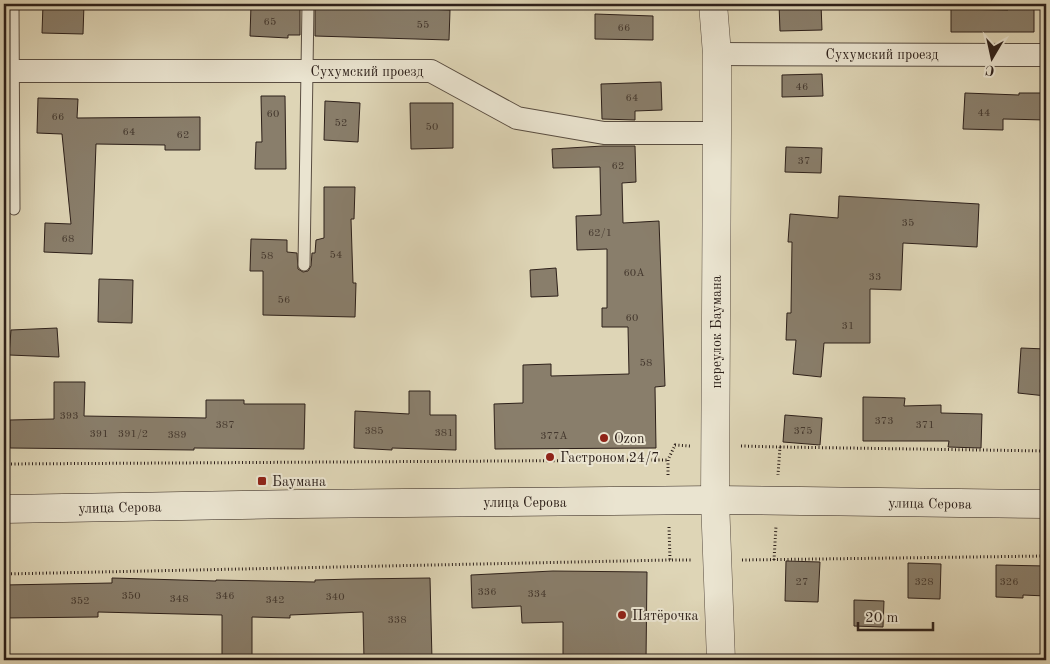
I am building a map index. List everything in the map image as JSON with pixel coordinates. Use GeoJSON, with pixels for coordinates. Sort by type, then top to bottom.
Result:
{"type":"FeatureCollection","features":[{"type":"Feature","properties":{"kind":"main road","name":"переулок Баумана"},"geometry":{"type":"LineString","coordinates":[[713,4],[717,54],[715,500],[721,660]]}},
{"type":"Feature","properties":{"kind":"main road","name":"улица Серова"},"geometry":{"type":"LineString","coordinates":[[4,509],[715,500],[1046,504]]}},
{"type":"Feature","properties":{"kind":"street","name":"Сухумский проезд"},"geometry":{"type":"LineString","coordinates":[[717,54],[1046,55]]}},
{"type":"Feature","properties":{"kind":"street","name":"Сухумский проезд"},"geometry":{"type":"LineString","coordinates":[[9,71],[432,71],[517,118],[604,133],[717,133]]}},
{"type":"Feature","properties":{"kind":"lane"},"geometry":{"type":"LineString","coordinates":[[13,4],[9,71],[14,209]]}},
{"type":"Feature","properties":{"kind":"lane"},"geometry":{"type":"LineString","coordinates":[[304,265],[308,4]]}},
{"type":"Feature","properties":{"kind":"path"},"geometry":{"type":"LineString","coordinates":[[780,447],[1046,451]]}},
{"type":"Feature","properties":{"kind":"path"},"geometry":{"type":"LineString","coordinates":[[4,464],[668,460]]}},
{"type":"Feature","properties":{"kind":"path"},"geometry":{"type":"LineString","coordinates":[[774,560],[1046,556]]}},
{"type":"Feature","properties":{"kind":"path"},"geometry":{"type":"LineString","coordinates":[[4,574],[670,560]]}},
{"type":"Feature","properties":{"kind":"building"},"geometry":{"type":"Polygon","coordinates":[[[43,4],[84,4],[83,34],[42,33],[43,4]]]}},
{"type":"Feature","properties":{"kind":"building"},"geometry":{"type":"Polygon","coordinates":[[[326,4],[376,4],[376,7],[450,10],[449,40],[315,36],[315,8],[326,8],[326,4]]]}},
{"type":"Feature","properties":{"kind":"building"},"geometry":{"type":"Polygon","coordinates":[[[779,4],[821,4],[822,30],[780,31],[779,4]]]}},
{"type":"Feature","properties":{"kind":"building"},"geometry":{"type":"Polygon","coordinates":[[[1008,4],[1034,4],[1034,32],[951,32],[951,9],[1008,10],[1008,4]]]}},
{"type":"Feature","properties":{"kind":"building"},"geometry":{"type":"Polygon","coordinates":[[[251,5],[300,7],[300,35],[288,35],[288,38],[250,36],[251,5]]]}},
{"type":"Feature","properties":{"kind":"building"},"geometry":{"type":"Polygon","coordinates":[[[595,14],[653,16],[653,40],[595,39],[595,14]]]}},
{"type":"Feature","properties":{"kind":"building"},"geometry":{"type":"Polygon","coordinates":[[[822,74],[823,96],[782,97],[782,75],[822,74]]]}},
{"type":"Feature","properties":{"kind":"building"},"geometry":{"type":"Polygon","coordinates":[[[661,82],[662,110],[635,111],[635,120],[602,119],[601,84],[661,82]]]}},
{"type":"Feature","properties":{"kind":"building"},"geometry":{"type":"Polygon","coordinates":[[[965,93],[1019,95],[1019,93],[1046,93],[1046,120],[1003,119],[1003,130],[963,129],[965,93]]]}},
{"type":"Feature","properties":{"kind":"building"},"geometry":{"type":"Polygon","coordinates":[[[261,96],[285,96],[286,169],[255,169],[256,142],[262,142],[261,96]]]}},
{"type":"Feature","properties":{"kind":"building"},"geometry":{"type":"Polygon","coordinates":[[[38,98],[78,99],[77,118],[200,117],[200,150],[165,150],[165,145],[96,144],[92,254],[44,252],[45,223],[71,224],[62,134],[37,133],[38,98]]]}},
{"type":"Feature","properties":{"kind":"building"},"geometry":{"type":"Polygon","coordinates":[[[325,101],[360,103],[358,142],[324,140],[325,101]]]}},
{"type":"Feature","properties":{"kind":"building"},"geometry":{"type":"Polygon","coordinates":[[[410,103],[453,103],[453,148],[411,149],[410,103]]]}},
{"type":"Feature","properties":{"kind":"building"},"geometry":{"type":"Polygon","coordinates":[[[635,146],[636,182],[622,183],[623,223],[659,221],[665,386],[655,387],[656,448],[495,449],[494,404],[523,403],[523,365],[551,364],[551,376],[629,374],[628,327],[602,327],[602,308],[607,308],[607,249],[577,250],[576,216],[601,215],[600,167],[553,168],[552,149],[635,146]]]}},
{"type":"Feature","properties":{"kind":"building"},"geometry":{"type":"Polygon","coordinates":[[[786,147],[822,148],[821,173],[785,172],[786,147]]]}},
{"type":"Feature","properties":{"kind":"building"},"geometry":{"type":"Polygon","coordinates":[[[324,187],[355,187],[354,219],[351,219],[353,283],[356,283],[355,317],[263,315],[263,271],[250,271],[251,239],[287,240],[287,252],[297,253],[298,269],[303,272],[308,271],[311,266],[312,253],[315,253],[316,240],[324,238],[324,187]]]}},
{"type":"Feature","properties":{"kind":"building"},"geometry":{"type":"Polygon","coordinates":[[[839,196],[979,204],[977,247],[903,243],[901,290],[870,289],[870,343],[824,343],[821,377],[793,374],[796,340],[786,340],[787,313],[791,313],[792,242],[788,242],[790,214],[838,218],[839,196]]]}},
{"type":"Feature","properties":{"kind":"building"},"geometry":{"type":"Polygon","coordinates":[[[556,268],[558,296],[531,297],[530,270],[556,268]]]}},
{"type":"Feature","properties":{"kind":"building"},"geometry":{"type":"Polygon","coordinates":[[[99,279],[133,280],[132,323],[98,322],[99,279]]]}},
{"type":"Feature","properties":{"kind":"building"},"geometry":{"type":"Polygon","coordinates":[[[57,328],[59,357],[9,355],[11,330],[57,328]]]}},
{"type":"Feature","properties":{"kind":"building"},"geometry":{"type":"Polygon","coordinates":[[[1021,348],[1046,349],[1046,396],[1018,393],[1021,348]]]}},
{"type":"Feature","properties":{"kind":"building"},"geometry":{"type":"Polygon","coordinates":[[[54,382],[85,382],[84,416],[206,418],[206,400],[244,400],[244,404],[305,404],[304,449],[10,448],[10,420],[54,419],[54,382]]]}},
{"type":"Feature","properties":{"kind":"building"},"geometry":{"type":"Polygon","coordinates":[[[409,391],[430,391],[430,415],[456,415],[456,450],[354,448],[355,411],[409,414],[409,391]]]}},
{"type":"Feature","properties":{"kind":"building"},"geometry":{"type":"Polygon","coordinates":[[[863,397],[905,398],[904,406],[941,405],[941,413],[982,414],[981,448],[948,447],[949,441],[863,441],[863,397]]]}},
{"type":"Feature","properties":{"kind":"building"},"geometry":{"type":"Polygon","coordinates":[[[785,415],[822,418],[820,445],[783,442],[785,415]]]}},
{"type":"Feature","properties":{"kind":"building"},"geometry":{"type":"Polygon","coordinates":[[[786,561],[820,562],[818,602],[785,601],[786,561]]]}},
{"type":"Feature","properties":{"kind":"building"},"geometry":{"type":"Polygon","coordinates":[[[908,563],[941,564],[940,599],[908,598],[908,563]]]}},
{"type":"Feature","properties":{"kind":"building"},"geometry":{"type":"Polygon","coordinates":[[[996,565],[1046,566],[1046,596],[1023,595],[1023,598],[996,597],[996,565]]]}},
{"type":"Feature","properties":{"kind":"building"},"geometry":{"type":"Polygon","coordinates":[[[553,571],[647,572],[646,660],[565,660],[563,658],[563,622],[522,623],[521,606],[472,608],[471,575],[553,571]]]}},
{"type":"Feature","properties":{"kind":"building"},"geometry":{"type":"Polygon","coordinates":[[[112,578],[315,582],[315,580],[430,578],[432,660],[364,660],[363,612],[290,615],[290,618],[252,617],[252,660],[222,660],[222,615],[98,612],[98,617],[4,618],[4,585],[112,583],[112,578]]]}},
{"type":"Feature","properties":{"kind":"building"},"geometry":{"type":"Polygon","coordinates":[[[854,600],[884,601],[883,627],[854,626],[854,600]]]}},
{"type":"Feature","properties":{"kind":"place","name":"Ozon"},"geometry":{"type":"Point","coordinates":[604,438]}},
{"type":"Feature","properties":{"kind":"place","name":"Гастроном 24/7"},"geometry":{"type":"Point","coordinates":[550,457]}},
{"type":"Feature","properties":{"kind":"place","name":"Баумана"},"geometry":{"type":"Point","coordinates":[262,481]}},
{"type":"Feature","properties":{"kind":"place","name":"Пятёрочка"},"geometry":{"type":"Point","coordinates":[622,615]}}]}
